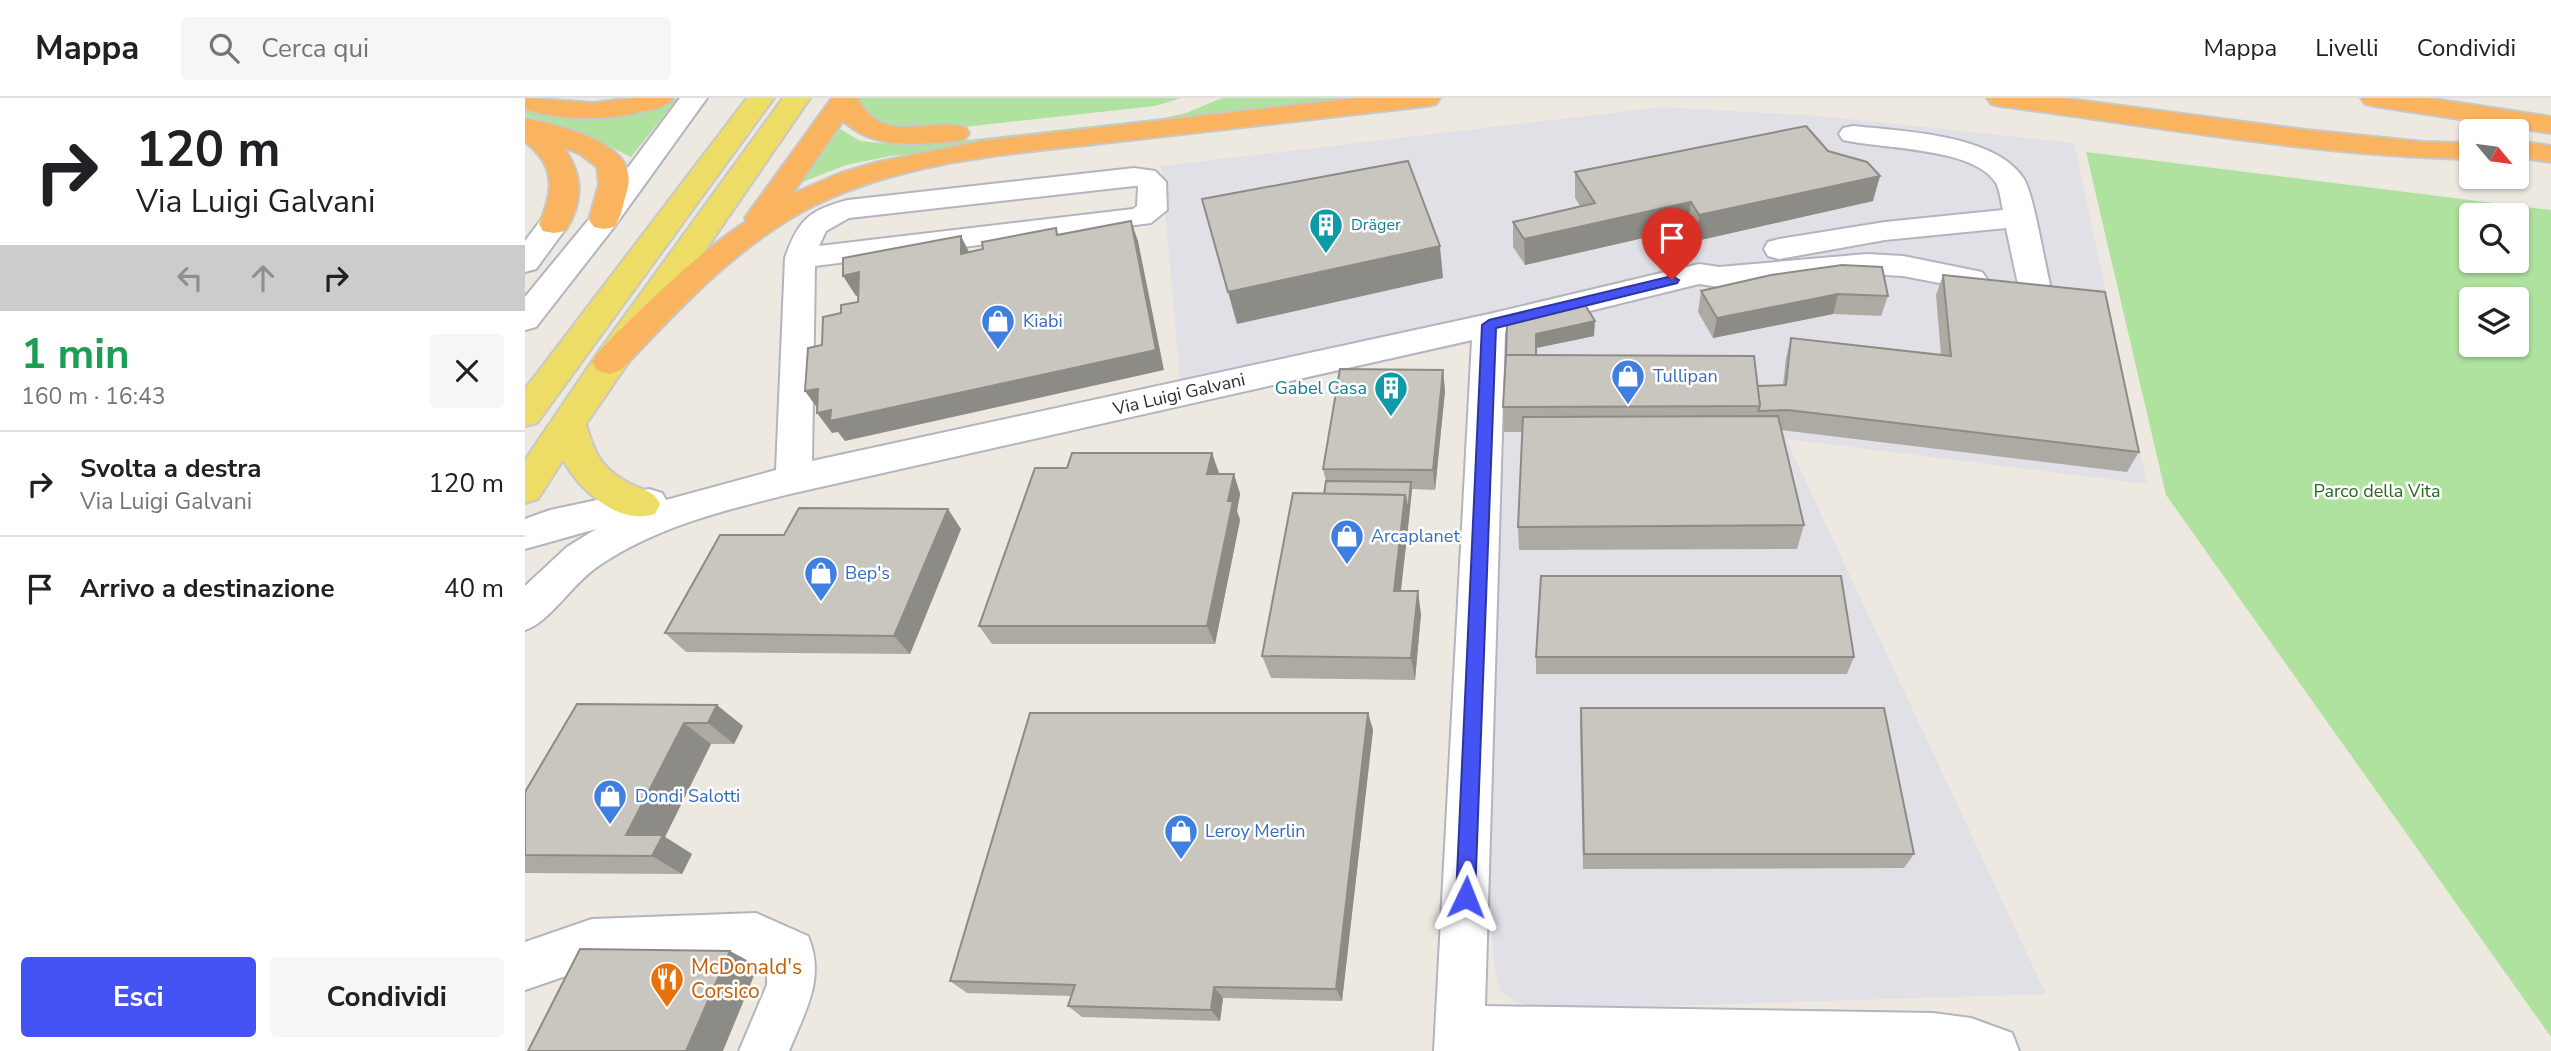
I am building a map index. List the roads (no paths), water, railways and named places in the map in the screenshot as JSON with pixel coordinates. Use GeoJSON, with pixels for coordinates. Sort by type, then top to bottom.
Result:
{"type":"FeatureCollection","features":[{"type":"Feature","properties":{"kind":"highway"},"geometry":{"type":"LineString","coordinates":[[525,100],[561,110],[581,112],[623,108],[660,98]]}},
{"type":"Feature","properties":{"kind":"highway"},"geometry":{"type":"LineString","coordinates":[[609,362],[667,303],[751,231],[799,201],[834,185],[876,171],[935,158],[1012,146],[1427,98]]}},
{"type":"Feature","properties":{"kind":"highway"},"geometry":{"type":"LineString","coordinates":[[2000,98],[2306,138],[2424,150],[2459,151]]}},
{"type":"Feature","properties":{"kind":"highway"},"geometry":{"type":"LineString","coordinates":[[2165,98],[2459,140]]}},
{"type":"Feature","properties":{"kind":"highway"},"geometry":{"type":"LineString","coordinates":[[2374,98],[2551,125]]}},
{"type":"Feature","properties":{"kind":"highway"},"geometry":{"type":"LineString","coordinates":[[751,231],[845,99]]}},
{"type":"Feature","properties":{"kind":"highway"},"geometry":{"type":"LineString","coordinates":[[845,99],[849,112],[872,128],[891,136],[913,137],[1133,113],[1188,100]]}},
{"type":"Feature","properties":{"kind":"highway"},"geometry":{"type":"LineString","coordinates":[[525,128],[586,147],[607,158],[612,165],[614,182],[604,220]]}},
{"type":"Feature","properties":{"kind":"highway"},"geometry":{"type":"LineString","coordinates":[[525,128],[548,146],[565,172],[565,198],[554,224]]}},
{"type":"Feature","properties":{"kind":"main road"},"geometry":{"type":"LineString","coordinates":[[525,414],[761,98]]}},
{"type":"Feature","properties":{"kind":"main road"},"geometry":{"type":"LineString","coordinates":[[525,489],[609,362],[797,98]]}},
{"type":"Feature","properties":{"kind":"main road"},"geometry":{"type":"LineString","coordinates":[[569,425],[572,445],[579,461],[588,472],[619,496],[635,516]]}},
{"type":"Feature","properties":{"kind":"street"},"geometry":{"type":"LineString","coordinates":[[525,319],[604,220],[694,98]]}},
{"type":"Feature","properties":{"kind":"street"},"geometry":{"type":"LineString","coordinates":[[1853,134],[1928,144],[1991,163],[2005,172],[2011,181],[2033,284]]}},
{"type":"Feature","properties":{"kind":"street"},"geometry":{"type":"LineString","coordinates":[[794,479],[800,258],[809,233],[821,219],[848,209],[1133,177],[1145,177],[1152,182],[1152,210],[1141,217],[800,258]]}},
{"type":"Feature","properties":{"kind":"street"},"geometry":{"type":"LineString","coordinates":[[1699,274],[1722,259],[1885,230],[2018,217]]}},
{"type":"Feature","properties":{"kind":"street"},"geometry":{"type":"LineString","coordinates":[[525,262],[554,224]]}},
{"type":"Feature","properties":{"kind":"street"},"geometry":{"type":"LineString","coordinates":[[1699,274],[1719,277],[1867,264],[1903,266],[1971,279]]}},
{"type":"Feature","properties":{"kind":"street","name":"Via Luigi Galvani"},"geometry":{"type":"LineString","coordinates":[[525,534],[550,525],[635,516],[700,503],[794,479],[1489,325],[1699,274]]}},
{"type":"Feature","properties":{"kind":"street"},"geometry":{"type":"LineString","coordinates":[[1489,325],[1460,1041],[1933,1038],[1971,1043],[1994,1051]]}},
{"type":"Feature","properties":{"kind":"street","name":"Via Luigi Galvani"},"geometry":{"type":"LineString","coordinates":[[525,549],[587,539],[635,516]]}},
{"type":"Feature","properties":{"kind":"street","name":"Via Luigi Galvani"},"geometry":{"type":"LineString","coordinates":[[525,614],[579,558],[635,516]]}},
{"type":"Feature","properties":{"kind":"street"},"geometry":{"type":"LineString","coordinates":[[525,966],[592,943],[756,937],[792,953],[791,985],[764,1051]]}},
{"type":"Feature","properties":{"kind":"place","name":"Dräger"},"geometry":{"type":"Point","coordinates":[1326,255]}},
{"type":"Feature","properties":{"kind":"place","name":"Kiabi"},"geometry":{"type":"Point","coordinates":[998,351]}},
{"type":"Feature","properties":{"kind":"place","name":"Tullipan"},"geometry":{"type":"Point","coordinates":[1628,406]}},
{"type":"Feature","properties":{"kind":"place","name":"Gabel Casa"},"geometry":{"type":"Point","coordinates":[1391,418]}},
{"type":"Feature","properties":{"kind":"place","name":"Arcaplanet"},"geometry":{"type":"Point","coordinates":[1347,566]}},
{"type":"Feature","properties":{"kind":"place","name":"Bep's"},"geometry":{"type":"Point","coordinates":[821,603]}},
{"type":"Feature","properties":{"kind":"place","name":"Dondi Salotti"},"geometry":{"type":"Point","coordinates":[610,826]}},
{"type":"Feature","properties":{"kind":"place","name":"Leroy Merlin"},"geometry":{"type":"Point","coordinates":[1181,861]}},
{"type":"Feature","properties":{"kind":"place","name":"McDonald's Corsico"},"geometry":{"type":"Point","coordinates":[667,1009]}},
{"type":"Feature","properties":{"kind":"park label","name":"Parco della Vita"},"geometry":{"type":"Point","coordinates":[2377,491]}}]}
